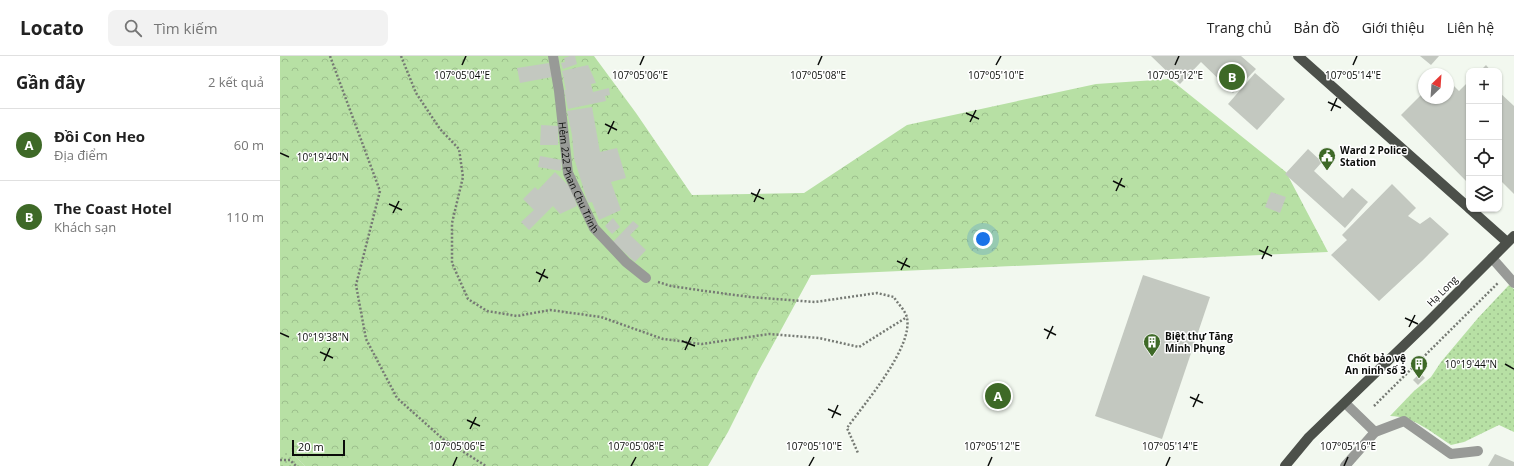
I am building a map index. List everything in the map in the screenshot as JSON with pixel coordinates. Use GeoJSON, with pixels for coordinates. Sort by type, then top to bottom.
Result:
{"type":"FeatureCollection","features":[{"type":"Feature","properties":{"kind":"main road"},"geometry":{"type":"LineString","coordinates":[[1298,56],[1466,204]]}},
{"type":"Feature","properties":{"kind":"main road"},"geometry":{"type":"LineString","coordinates":[[1475,212],[1511,239]]}},
{"type":"Feature","properties":{"kind":"main road","name":"Hạ Long"},"geometry":{"type":"LineString","coordinates":[[1285,466],[1309,437],[1511,239]]}},
{"type":"Feature","properties":{"kind":"street","name":"Hẻm 222 Phan Chu Trinh"},"geometry":{"type":"LineString","coordinates":[[554,56],[568,174],[594,228],[626,262],[646,278]]}},
{"type":"Feature","properties":{"kind":"street"},"geometry":{"type":"LineString","coordinates":[[1492,258],[1514,283]]}},
{"type":"Feature","properties":{"kind":"street"},"geometry":{"type":"LineString","coordinates":[[1345,403],[1375,432]]}},
{"type":"Feature","properties":{"kind":"street"},"geometry":{"type":"LineString","coordinates":[[1345,466],[1375,432],[1404,421],[1451,454],[1478,451]]}},
{"type":"Feature","properties":{"kind":"path"},"geometry":{"type":"LineString","coordinates":[[330,56],[380,191],[356,286],[366,339],[397,398],[443,439],[486,466]]}},
{"type":"Feature","properties":{"kind":"path"},"geometry":{"type":"LineString","coordinates":[[401,56],[416,93],[440,129],[459,149],[463,177],[452,224],[452,264],[468,299],[487,312],[517,316],[550,310],[601,317],[663,338],[702,344],[769,334],[819,338],[859,347],[907,317]]}},
{"type":"Feature","properties":{"kind":"path"},"geometry":{"type":"LineString","coordinates":[[1374,406],[1507,275]]}},
{"type":"Feature","properties":{"kind":"path"},"geometry":{"type":"LineString","coordinates":[[646,278],[671,286],[706,291],[750,297],[815,302],[878,293],[894,297],[907,317],[906,339],[890,369],[847,428],[858,453]]}},
{"type":"Feature","properties":{"kind":"path"},"geometry":{"type":"LineString","coordinates":[[280,460],[290,460],[296,466]]}},
{"type":"Feature","properties":{"kind":"green space"},"geometry":{"type":"Polygon","coordinates":[[[280,56],[594,56],[636,113],[692,195],[804,193],[907,125],[1096,84],[1170,79],[1286,172],[1328,252],[811,275],[758,372],[728,432],[708,466],[305,466],[291,452],[280,452],[280,56]]]}},
{"type":"Feature","properties":{"kind":"green space"},"geometry":{"type":"Polygon","coordinates":[[[1509,285],[1514,289],[1514,432],[1499,425],[1464,442],[1451,445],[1414,422],[1390,416],[1414,391],[1431,377],[1441,362],[1478,318],[1509,285]]]}},
{"type":"Feature","properties":{"kind":"green space"},"geometry":{"type":"Polygon","coordinates":[[[280,452],[291,452],[305,466],[280,466],[280,452]]]}},
{"type":"Feature","properties":{"kind":"building"},"geometry":{"type":"Polygon","coordinates":[[[575,56],[577,64],[563,69],[561,63],[565,62],[564,58],[575,56]]]}},
{"type":"Feature","properties":{"kind":"building"},"geometry":{"type":"Polygon","coordinates":[[[1151,56],[1241,56],[1256,69],[1233,93],[1201,62],[1180,84],[1151,56]]]}},
{"type":"Feature","properties":{"kind":"building"},"geometry":{"type":"Polygon","coordinates":[[[1420,56],[1439,56],[1431,65],[1420,56]]]}},
{"type":"Feature","properties":{"kind":"building"},"geometry":{"type":"Polygon","coordinates":[[[549,63],[552,77],[520,83],[517,68],[549,63]]]}},
{"type":"Feature","properties":{"kind":"building"},"geometry":{"type":"Polygon","coordinates":[[[588,65],[596,83],[591,84],[593,92],[609,88],[610,95],[605,96],[606,101],[568,109],[562,71],[588,65]]]}},
{"type":"Feature","properties":{"kind":"building"},"geometry":{"type":"Polygon","coordinates":[[[1255,73],[1285,99],[1257,130],[1228,104],[1255,73]]]}},
{"type":"Feature","properties":{"kind":"building"},"geometry":{"type":"Polygon","coordinates":[[[1466,84],[1466,181],[1401,115],[1418,98],[1418,104],[1454,104],[1454,86],[1459,91],[1466,84]]]}},
{"type":"Feature","properties":{"kind":"building"},"geometry":{"type":"Polygon","coordinates":[[[1502,95],[1514,106],[1514,194],[1502,182],[1502,95]]]}},
{"type":"Feature","properties":{"kind":"building"},"geometry":{"type":"Polygon","coordinates":[[[592,107],[600,152],[617,148],[626,178],[611,182],[621,210],[599,220],[592,202],[588,203],[574,158],[572,135],[567,111],[592,107]]]}},
{"type":"Feature","properties":{"kind":"building"},"geometry":{"type":"Polygon","coordinates":[[[541,125],[558,126],[558,145],[540,145],[541,125]]]}},
{"type":"Feature","properties":{"kind":"building"},"geometry":{"type":"Polygon","coordinates":[[[1308,149],[1322,162],[1314,171],[1343,198],[1352,188],[1368,202],[1345,228],[1285,174],[1308,149]]]}},
{"type":"Feature","properties":{"kind":"building"},"geometry":{"type":"Polygon","coordinates":[[[540,156],[562,160],[561,171],[538,167],[540,156]]]}},
{"type":"Feature","properties":{"kind":"building"},"geometry":{"type":"Polygon","coordinates":[[[555,172],[571,188],[577,206],[560,214],[553,206],[529,230],[521,222],[534,210],[523,199],[535,187],[538,190],[555,172]]]}},
{"type":"Feature","properties":{"kind":"building"},"geometry":{"type":"Polygon","coordinates":[[[1392,184],[1416,208],[1408,216],[1420,224],[1430,217],[1449,234],[1379,301],[1331,255],[1347,240],[1342,235],[1392,184]]]}},
{"type":"Feature","properties":{"kind":"building"},"geometry":{"type":"Polygon","coordinates":[[[1271,192],[1286,197],[1280,213],[1265,207],[1271,192]]]}},
{"type":"Feature","properties":{"kind":"building"},"geometry":{"type":"Polygon","coordinates":[[[613,218],[620,227],[612,234],[605,226],[613,218]]]}},
{"type":"Feature","properties":{"kind":"building"},"geometry":{"type":"Polygon","coordinates":[[[633,221],[639,226],[630,235],[646,250],[635,262],[613,242],[633,221]]]}},
{"type":"Feature","properties":{"kind":"building","name":"Biệt thự Tăng Minh Phụng"},"geometry":{"type":"Polygon","coordinates":[[[1143,275],[1210,297],[1162,439],[1095,416],[1143,275]]]}},
{"type":"Feature","properties":{"kind":"building","name":"Chốt bảo vệ An ninh số 3"},"geometry":{"type":"Polygon","coordinates":[[[1420,373],[1425,378],[1418,385],[1413,380],[1420,373]]]}},
{"type":"Feature","properties":{"kind":"building"},"geometry":{"type":"Polygon","coordinates":[[[1495,454],[1514,462],[1514,466],[1488,466],[1495,454]]]}},
{"type":"Feature","properties":{"kind":"place","name":"The Coast Hotel"},"geometry":{"type":"Point","coordinates":[1232,77]}},
{"type":"Feature","properties":{"kind":"place","name":"Ward 2 Police Station"},"geometry":{"type":"Point","coordinates":[1327,171]}},
{"type":"Feature","properties":{"kind":"place","name":"Biệt thự Tăng Minh Phụng"},"geometry":{"type":"Point","coordinates":[1152,357]}},
{"type":"Feature","properties":{"kind":"place","name":"Chốt bảo vệ An ninh số 3"},"geometry":{"type":"Point","coordinates":[1419,379]}},
{"type":"Feature","properties":{"kind":"place","name":"Đồi Con Heo"},"geometry":{"type":"Point","coordinates":[998,396]}}]}
